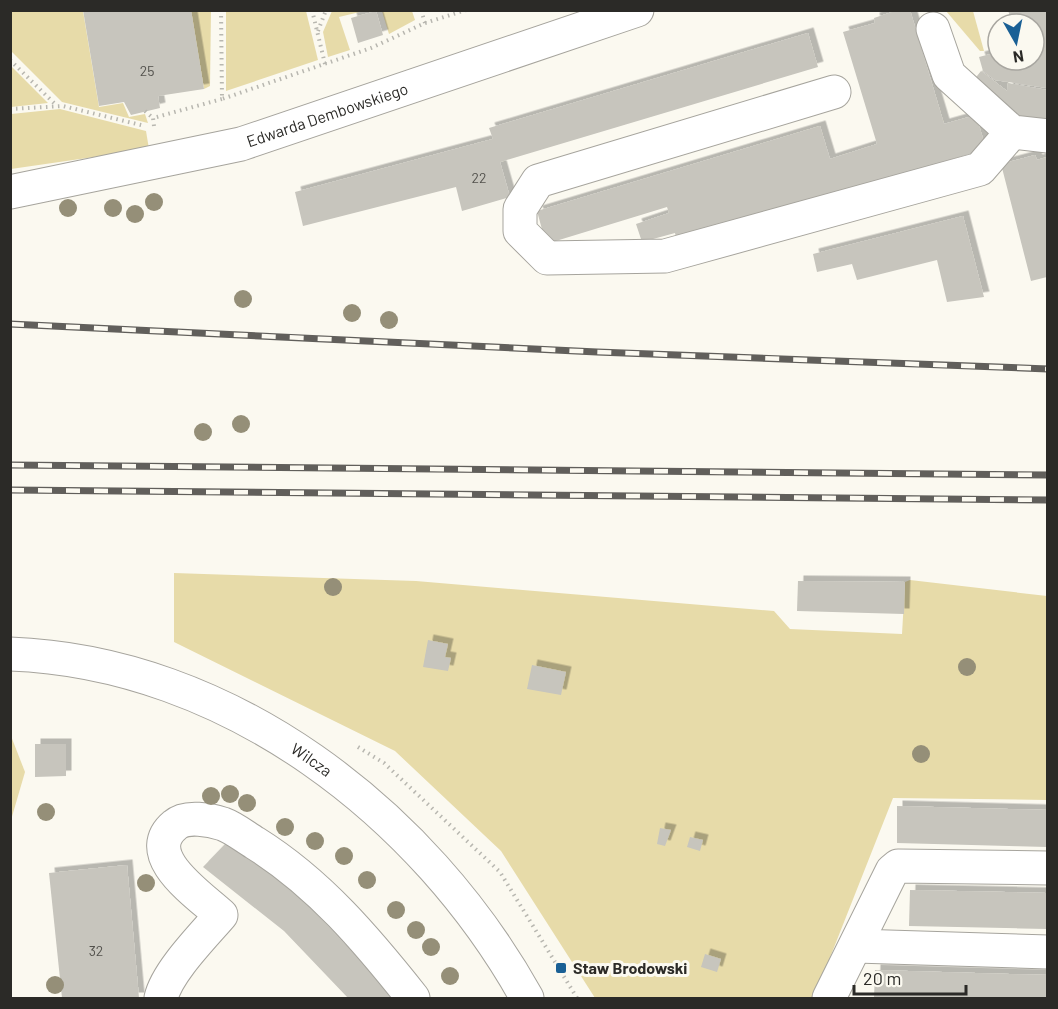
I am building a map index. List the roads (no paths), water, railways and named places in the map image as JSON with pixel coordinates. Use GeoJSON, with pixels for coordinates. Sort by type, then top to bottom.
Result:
{"type":"FeatureCollection","features":[{"type":"Feature","properties":{"kind":"street","name":"Edwarda Dembowskiego"},"geometry":{"type":"LineString","coordinates":[[10,192],[241,144],[637,10]]}},
{"type":"Feature","properties":{"kind":"street"},"geometry":{"type":"LineString","coordinates":[[933,29],[948,75],[1012,132],[1047,136]]}},
{"type":"Feature","properties":{"kind":"street"},"geometry":{"type":"LineString","coordinates":[[834,92],[538,182],[519,208],[520,231],[547,258],[665,256],[980,169],[1012,132]]}},
{"type":"Feature","properties":{"kind":"street","name":"Wilcza"},"geometry":{"type":"LineString","coordinates":[[10,654],[99,666],[171,687],[256,724],[315,762],[388,820],[424,856],[484,930],[527,999]]}},
{"type":"Feature","properties":{"kind":"street"},"geometry":{"type":"LineString","coordinates":[[161,999],[163,990],[184,959],[221,915],[166,861],[162,849],[165,834],[178,822],[199,819],[225,825],[267,851],[310,885],[352,923],[413,999]]}},
{"type":"Feature","properties":{"kind":"street"},"geometry":{"type":"LineString","coordinates":[[829,999],[892,871],[898,866],[1047,868]]}},
{"type":"Feature","properties":{"kind":"street"},"geometry":{"type":"LineString","coordinates":[[856,946],[1047,952]]}},
{"type":"Feature","properties":{"kind":"railway"},"geometry":{"type":"LineString","coordinates":[[10,324],[597,352],[1048,369]]}},
{"type":"Feature","properties":{"kind":"railway"},"geometry":{"type":"LineString","coordinates":[[10,465],[1048,475]]}},
{"type":"Feature","properties":{"kind":"railway"},"geometry":{"type":"LineString","coordinates":[[10,490],[1048,500]]}},
{"type":"Feature","properties":{"kind":"place","name":"Staw Brodowski"},"geometry":{"type":"Point","coordinates":[561,968]}}]}
